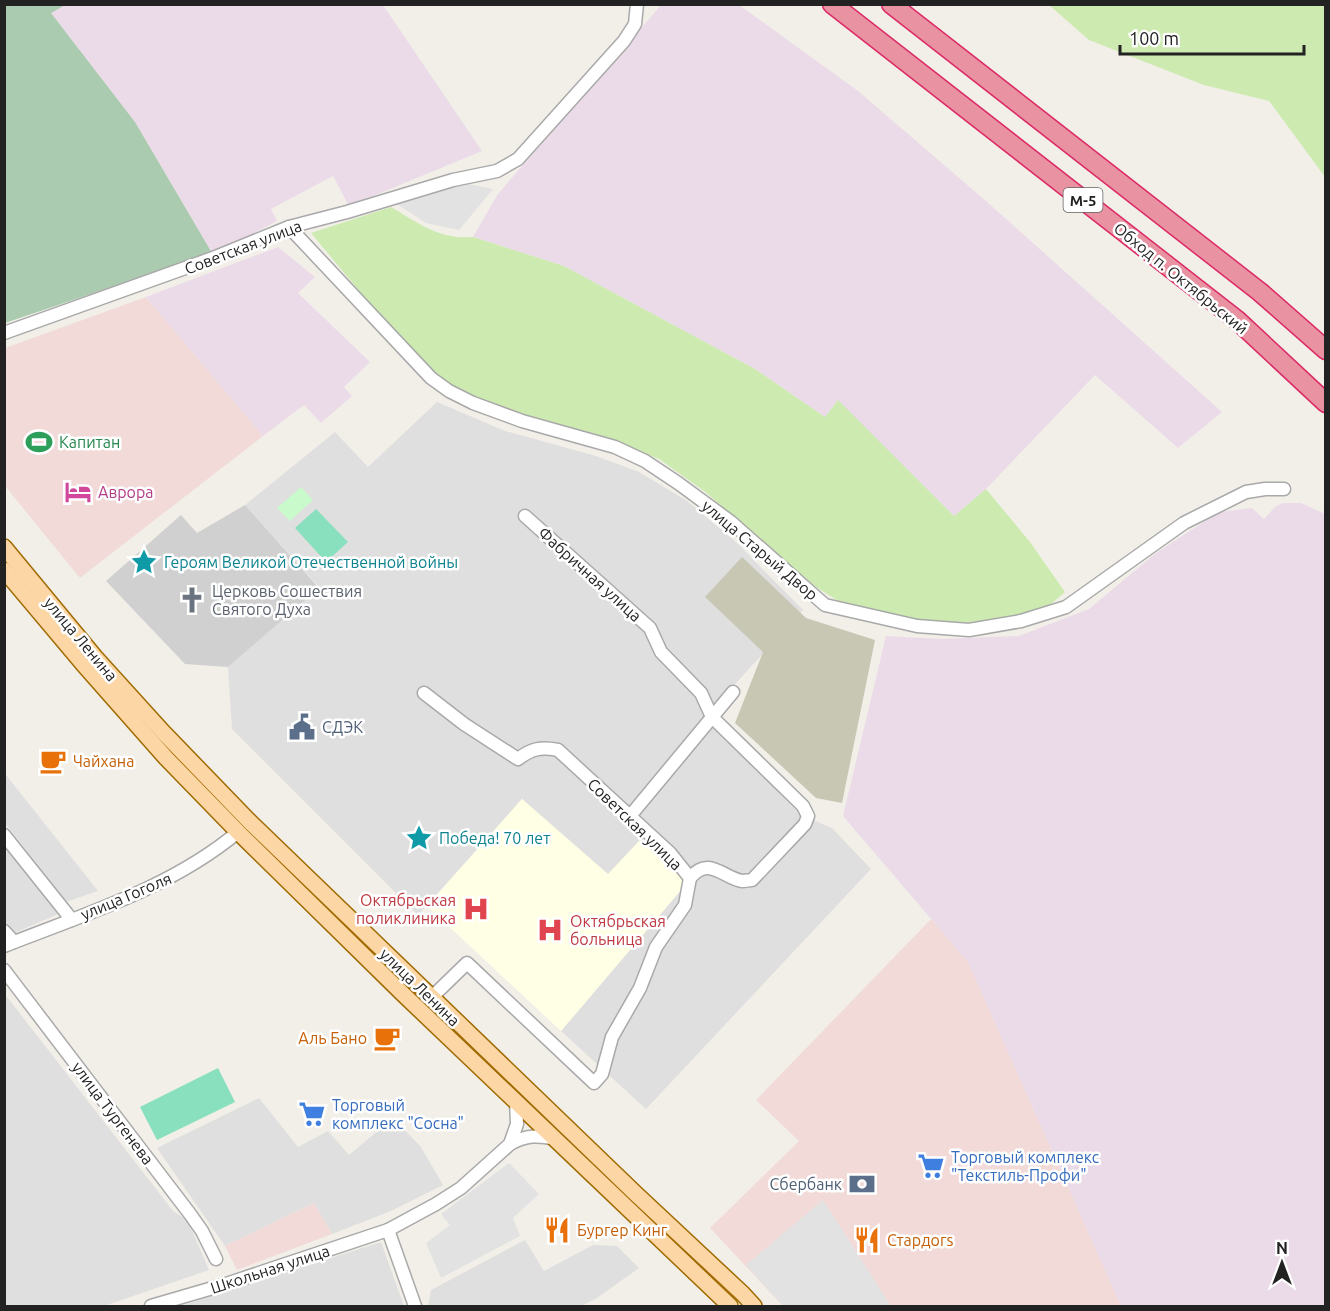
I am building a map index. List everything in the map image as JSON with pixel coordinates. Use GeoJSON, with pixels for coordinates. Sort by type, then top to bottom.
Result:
{"type":"FeatureCollection","features":[{"type":"Feature","properties":{"kind":"highway","name":"Обход п. Октябрьский"},"geometry":{"type":"LineString","coordinates":[[832,4],[1237,320],[1326,403]]}},
{"type":"Feature","properties":{"kind":"highway","name":"М-5"},"geometry":{"type":"LineString","coordinates":[[891,4],[1260,292],[1326,350]]}},
{"type":"Feature","properties":{"kind":"main road","name":"улица Ленина"},"geometry":{"type":"LineString","coordinates":[[4,548],[95,657],[249,821],[754,1306]]}},
{"type":"Feature","properties":{"kind":"main road","name":"улица Ленина"},"geometry":{"type":"LineString","coordinates":[[4,570],[166,758],[404,995],[729,1306]]}},
{"type":"Feature","properties":{"kind":"street","name":"Советская улица"},"geometry":{"type":"LineString","coordinates":[[4,333],[213,258],[290,227],[453,180],[497,171],[518,159],[624,41],[635,24],[637,4]]}},
{"type":"Feature","properties":{"kind":"street","name":"улица Старый Двор"},"geometry":{"type":"LineString","coordinates":[[290,227],[431,378],[449,391],[473,403],[522,421],[615,447],[645,461],[731,522],[825,605],[917,626],[969,630],[1021,621],[1066,607],[1184,523],[1246,492],[1284,489]]}},
{"type":"Feature","properties":{"kind":"street","name":"Фабричная улица"},"geometry":{"type":"LineString","coordinates":[[525,516],[650,628],[661,652],[701,693],[712,717],[803,806],[808,816],[805,824],[752,880],[742,881],[714,869],[702,868],[690,878]]}},
{"type":"Feature","properties":{"kind":"street"},"geometry":{"type":"LineString","coordinates":[[630,816],[733,692]]}},
{"type":"Feature","properties":{"kind":"street","name":"Советская улица"},"geometry":{"type":"LineString","coordinates":[[423,693],[464,724],[518,759],[527,752],[544,747],[558,750],[670,853],[690,878],[685,905],[656,947],[639,988],[612,1037],[602,1074],[594,1083],[467,963],[431,998]]}},
{"type":"Feature","properties":{"kind":"street","name":"улица Гоголя"},"geometry":{"type":"LineString","coordinates":[[9,944],[142,892],[178,873],[227,841],[238,831]]}},
{"type":"Feature","properties":{"kind":"street"},"geometry":{"type":"LineString","coordinates":[[4,835],[72,920]]}},
{"type":"Feature","properties":{"kind":"street"},"geometry":{"type":"LineString","coordinates":[[4,931],[9,944]]}},
{"type":"Feature","properties":{"kind":"street","name":"улица Тургенева"},"geometry":{"type":"LineString","coordinates":[[4,970],[190,1214],[202,1231],[216,1259]]}},
{"type":"Feature","properties":{"kind":"street"},"geometry":{"type":"LineString","coordinates":[[510,1144],[517,1124],[516,1101]]}},
{"type":"Feature","properties":{"kind":"street","name":"Школьная улица"},"geometry":{"type":"LineString","coordinates":[[151,1306],[224,1285],[388,1230],[461,1188],[510,1144],[529,1136],[555,1139]]}},
{"type":"Feature","properties":{"kind":"street"},"geometry":{"type":"LineString","coordinates":[[388,1230],[415,1306]]}},
{"type":"Feature","properties":{"kind":"shaded area"},"geometry":{"type":"Polygon","coordinates":[[[65,4],[383,5],[482,151],[349,206],[333,176],[271,209],[277,221],[212,253],[135,122],[51,13],[65,4]]]}},
{"type":"Feature","properties":{"kind":"shaded area"},"geometry":{"type":"Polygon","coordinates":[[[4,5],[65,5],[51,13],[135,122],[212,253],[5,323],[4,5]]]}},
{"type":"Feature","properties":{"kind":"shaded area"},"geometry":{"type":"Polygon","coordinates":[[[661,5],[739,5],[858,91],[986,201],[1222,412],[1178,448],[1095,375],[986,489],[954,516],[838,401],[825,417],[755,369],[564,266],[473,237],[498,194],[661,5]]]}},
{"type":"Feature","properties":{"kind":"shaded area"},"geometry":{"type":"Polygon","coordinates":[[[463,183],[493,189],[459,230],[426,223],[397,204],[463,183]]]}},
{"type":"Feature","properties":{"kind":"shaded area"},"geometry":{"type":"Polygon","coordinates":[[[278,247],[315,277],[298,293],[370,362],[344,387],[352,396],[321,423],[304,405],[263,436],[146,297],[278,247]]]}},
{"type":"Feature","properties":{"kind":"shaded area"},"geometry":{"type":"Polygon","coordinates":[[[146,297],[263,436],[80,578],[5,486],[5,348],[146,297]]]}},
{"type":"Feature","properties":{"kind":"shaded area"},"geometry":{"type":"Polygon","coordinates":[[[437,402],[505,431],[596,456],[639,472],[687,501],[736,542],[803,610],[704,718],[801,815],[832,828],[871,869],[646,1109],[561,1031],[687,883],[608,875],[522,799],[418,915],[232,729],[228,667],[319,587],[245,505],[335,432],[368,467],[437,402]]]}},
{"type":"Feature","properties":{"kind":"shaded area"},"geometry":{"type":"Polygon","coordinates":[[[1283,503],[1301,503],[1325,514],[1325,1306],[1121,1306],[968,962],[843,816],[886,636],[941,639],[1019,636],[1089,609],[1156,553],[1219,512],[1252,508],[1264,519],[1275,507],[1283,503]]]}},
{"type":"Feature","properties":{"kind":"shaded area"},"geometry":{"type":"Polygon","coordinates":[[[245,505],[319,588],[228,667],[185,664],[106,581],[181,515],[197,533],[245,505]]]}},
{"type":"Feature","properties":{"kind":"shaded area"},"geometry":{"type":"Polygon","coordinates":[[[742,557],[806,618],[875,640],[842,803],[816,798],[735,723],[763,652],[705,597],[742,557]]]}},
{"type":"Feature","properties":{"kind":"shaded area"},"geometry":{"type":"Polygon","coordinates":[[[6,775],[98,891],[66,902],[5,823],[4,776],[6,775]]]}},
{"type":"Feature","properties":{"kind":"shaded area","name":"Октябрьская больница"},"geometry":{"type":"Polygon","coordinates":[[[522,799],[608,874],[640,840],[687,883],[561,1031],[427,906],[522,799]]]}},
{"type":"Feature","properties":{"kind":"shaded area"},"geometry":{"type":"Polygon","coordinates":[[[4,845],[58,914],[5,937],[4,937],[4,845]]]}},
{"type":"Feature","properties":{"kind":"shaded area"},"geometry":{"type":"Polygon","coordinates":[[[931,919],[968,962],[1121,1306],[783,1306],[710,1228],[799,1141],[756,1100],[931,919]]]}},
{"type":"Feature","properties":{"kind":"shaded area"},"geometry":{"type":"Polygon","coordinates":[[[4,993],[173,1211],[188,1221],[209,1270],[104,1306],[5,1306],[4,993]]]}},
{"type":"Feature","properties":{"kind":"shaded area"},"geometry":{"type":"Polygon","coordinates":[[[259,1098],[298,1147],[328,1131],[349,1155],[393,1118],[421,1147],[443,1185],[391,1211],[332,1234],[314,1203],[225,1246],[157,1148],[259,1098]]]}},
{"type":"Feature","properties":{"kind":"shaded area"},"geometry":{"type":"Polygon","coordinates":[[[509,1163],[539,1194],[513,1218],[520,1236],[441,1278],[426,1243],[450,1225],[441,1214],[509,1163]]]}},
{"type":"Feature","properties":{"kind":"shaded area"},"geometry":{"type":"Polygon","coordinates":[[[823,1200],[891,1306],[783,1306],[746,1265],[823,1200]]]}},
{"type":"Feature","properties":{"kind":"shaded area"},"geometry":{"type":"Polygon","coordinates":[[[314,1203],[332,1234],[237,1270],[225,1246],[314,1203]]]}},
{"type":"Feature","properties":{"kind":"shaded area"},"geometry":{"type":"Polygon","coordinates":[[[525,1240],[544,1271],[593,1245],[617,1246],[639,1268],[597,1298],[581,1306],[428,1306],[431,1290],[525,1240]]]}},
{"type":"Feature","properties":{"kind":"shaded area"},"geometry":{"type":"Polygon","coordinates":[[[381,1242],[404,1306],[181,1306],[381,1242]]]}},
{"type":"Feature","properties":{"kind":"green space"},"geometry":{"type":"Polygon","coordinates":[[[1049,5],[1325,5],[1325,177],[1269,101],[1204,85],[1089,40],[1049,5]]]}},
{"type":"Feature","properties":{"kind":"green space"},"geometry":{"type":"Polygon","coordinates":[[[391,207],[440,233],[473,237],[564,266],[755,369],[825,417],[838,400],[954,516],[986,489],[1030,542],[1065,592],[1043,611],[1003,620],[940,624],[916,622],[840,602],[816,587],[704,491],[659,459],[617,442],[458,397],[429,375],[311,233],[391,207]]]}},
{"type":"Feature","properties":{"kind":"green space"},"geometry":{"type":"Polygon","coordinates":[[[301,487],[313,500],[290,521],[277,508],[301,487]]]}},
{"type":"Feature","properties":{"kind":"green space"},"geometry":{"type":"Polygon","coordinates":[[[316,509],[348,542],[326,562],[295,528],[316,509]]]}},
{"type":"Feature","properties":{"kind":"green space"},"geometry":{"type":"Polygon","coordinates":[[[218,1068],[235,1102],[157,1140],[140,1107],[218,1068]]]}},
{"type":"Feature","properties":{"kind":"place","name":"Капитан"},"geometry":{"type":"Point","coordinates":[39,442]}},
{"type":"Feature","properties":{"kind":"place","name":"Аврора"},"geometry":{"type":"Point","coordinates":[78,492]}},
{"type":"Feature","properties":{"kind":"place","name":"Героям Великой Отечественной войны"},"geometry":{"type":"Point","coordinates":[144,562]}},
{"type":"Feature","properties":{"kind":"place","name":"Церковь Сошествия Святого Духа"},"geometry":{"type":"Point","coordinates":[192,600]}},
{"type":"Feature","properties":{"kind":"place","name":"СДЭК"},"geometry":{"type":"Point","coordinates":[302,727]}},
{"type":"Feature","properties":{"kind":"place","name":"Чайхана"},"geometry":{"type":"Point","coordinates":[53,761]}},
{"type":"Feature","properties":{"kind":"place","name":"Победа! 70 лет"},"geometry":{"type":"Point","coordinates":[419,838]}},
{"type":"Feature","properties":{"kind":"place","name":"Октябрьская поликлиника"},"geometry":{"type":"Point","coordinates":[476,909]}},
{"type":"Feature","properties":{"kind":"place","name":"Октябрьская больница"},"geometry":{"type":"Point","coordinates":[550,930]}},
{"type":"Feature","properties":{"kind":"place","name":"Аль Бано"},"geometry":{"type":"Point","coordinates":[387,1038]}},
{"type":"Feature","properties":{"kind":"place","name":"Торговый комплекс \"Сосна\""},"geometry":{"type":"Point","coordinates":[312,1114]}},
{"type":"Feature","properties":{"kind":"place","name":"Торговый комплекс \"Текстиль-Профи\""},"geometry":{"type":"Point","coordinates":[931,1166]}},
{"type":"Feature","properties":{"kind":"place","name":"Сбербанк"},"geometry":{"type":"Point","coordinates":[862,1184]}},
{"type":"Feature","properties":{"kind":"place","name":"Бургер Кинг"},"geometry":{"type":"Point","coordinates":[557,1230]}},
{"type":"Feature","properties":{"kind":"place","name":"Стардогs"},"geometry":{"type":"Point","coordinates":[867,1240]}}]}
